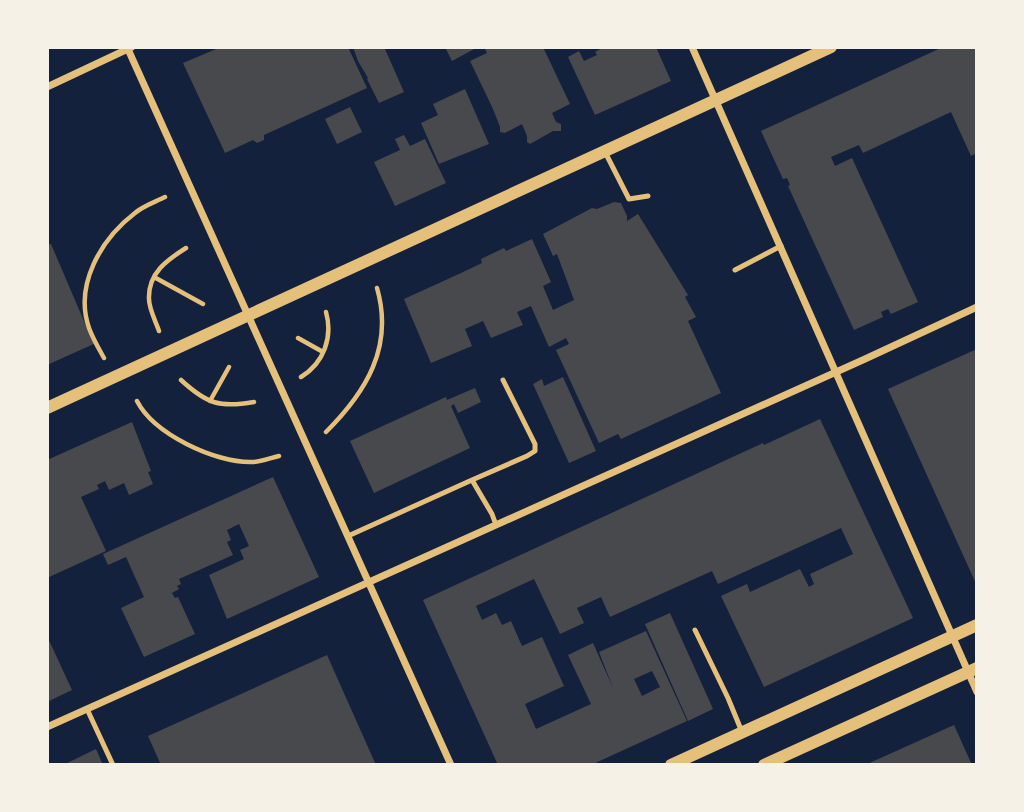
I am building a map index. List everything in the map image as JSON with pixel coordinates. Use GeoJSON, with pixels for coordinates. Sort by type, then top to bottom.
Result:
{"type":"FeatureCollection","features":[{"type":"Feature","properties":{"kind":"street"},"geometry":{"type":"LineString","coordinates":[[692,47],[837,372],[951,637],[972,670],[977,692]]}},
{"type":"Feature","properties":{"kind":"street"},"geometry":{"type":"LineString","coordinates":[[47,408],[831,47]]}},
{"type":"Feature","properties":{"kind":"street"},"geometry":{"type":"LineString","coordinates":[[47,87],[129,48],[451,765]]}},
{"type":"Feature","properties":{"kind":"street"},"geometry":{"type":"LineString","coordinates":[[47,727],[977,307]]}},
{"type":"Feature","properties":{"kind":"street"},"geometry":{"type":"LineString","coordinates":[[671,765],[977,625]]}},
{"type":"Feature","properties":{"kind":"street"},"geometry":{"type":"LineString","coordinates":[[764,765],[972,670]]}},
{"type":"Feature","properties":{"kind":"lane"},"geometry":{"type":"LineString","coordinates":[[605,152],[629,199],[648,196]]}},
{"type":"Feature","properties":{"kind":"lane"},"geometry":{"type":"LineString","coordinates":[[735,270],[781,246]]}},
{"type":"Feature","properties":{"kind":"lane"},"geometry":{"type":"LineString","coordinates":[[348,536],[535,451],[535,444],[503,380]]}},
{"type":"Feature","properties":{"kind":"lane"},"geometry":{"type":"LineString","coordinates":[[472,480],[496,524]]}},
{"type":"Feature","properties":{"kind":"lane"},"geometry":{"type":"LineString","coordinates":[[695,629],[742,732]]}},
{"type":"Feature","properties":{"kind":"lane"},"geometry":{"type":"LineString","coordinates":[[87,709],[113,765]]}},
{"type":"Feature","properties":{"kind":"path"},"geometry":{"type":"LineString","coordinates":[[104,358],[89,328],[85,294],[87,281],[95,261],[116,230],[137,211],[164,197]]}},
{"type":"Feature","properties":{"kind":"path"},"geometry":{"type":"LineString","coordinates":[[159,331],[149,299],[154,277],[163,263],[187,248]]}},
{"type":"Feature","properties":{"kind":"path"},"geometry":{"type":"LineString","coordinates":[[154,277],[203,304]]}},
{"type":"Feature","properties":{"kind":"path"},"geometry":{"type":"LineString","coordinates":[[326,432],[364,387],[377,357],[382,342],[382,312],[377,288]]}},
{"type":"Feature","properties":{"kind":"path"},"geometry":{"type":"LineString","coordinates":[[301,377],[310,372],[323,352],[330,328],[326,312]]}},
{"type":"Feature","properties":{"kind":"path"},"geometry":{"type":"LineString","coordinates":[[298,338],[323,352]]}},
{"type":"Feature","properties":{"kind":"path"},"geometry":{"type":"LineString","coordinates":[[210,401],[229,367]]}},
{"type":"Feature","properties":{"kind":"path"},"geometry":{"type":"LineString","coordinates":[[181,380],[210,401],[230,406],[254,402]]}},
{"type":"Feature","properties":{"kind":"path"},"geometry":{"type":"LineString","coordinates":[[136,401],[144,414],[157,426],[189,445],[209,453],[253,462],[279,456]]}},
{"type":"Feature","properties":{"kind":"building"},"geometry":{"type":"Polygon","coordinates":[[[221,47],[348,47],[367,88],[264,135],[264,140],[257,143],[253,140],[225,153],[183,63],[221,47]]]}},
{"type":"Feature","properties":{"kind":"building"},"geometry":{"type":"Polygon","coordinates":[[[353,47],[385,49],[404,92],[379,103],[353,47]]]}},
{"type":"Feature","properties":{"kind":"building"},"geometry":{"type":"Polygon","coordinates":[[[445,47],[478,47],[452,61],[445,47]]]}},
{"type":"Feature","properties":{"kind":"building"},"geometry":{"type":"Polygon","coordinates":[[[484,47],[543,47],[570,104],[552,113],[556,122],[561,124],[561,131],[553,131],[530,144],[522,124],[505,133],[500,132],[493,109],[470,61],[487,53],[484,47]]]}},
{"type":"Feature","properties":{"kind":"building"},"geometry":{"type":"Polygon","coordinates":[[[604,47],[656,47],[671,81],[595,115],[568,57],[579,51],[584,61],[597,55],[595,52],[604,47]]]}},
{"type":"Feature","properties":{"kind":"building"},"geometry":{"type":"Polygon","coordinates":[[[943,47],[977,47],[977,153],[971,156],[951,112],[863,153],[859,145],[831,157],[835,166],[852,158],[918,302],[891,314],[888,309],[881,312],[883,317],[854,330],[788,186],[790,185],[787,178],[783,179],[761,131],[943,47]]]}},
{"type":"Feature","properties":{"kind":"building"},"geometry":{"type":"Polygon","coordinates":[[[465,89],[489,144],[439,164],[421,123],[438,115],[433,104],[465,89]]]}},
{"type":"Feature","properties":{"kind":"building"},"geometry":{"type":"Polygon","coordinates":[[[350,107],[362,132],[337,144],[325,119],[350,107]]]}},
{"type":"Feature","properties":{"kind":"building"},"geometry":{"type":"Polygon","coordinates":[[[404,135],[410,146],[425,139],[446,183],[395,206],[374,162],[400,150],[395,139],[404,135]]]}},
{"type":"Feature","properties":{"kind":"building"},"geometry":{"type":"Polygon","coordinates":[[[614,202],[621,203],[627,221],[638,214],[688,295],[685,297],[696,317],[688,321],[721,393],[621,439],[618,434],[599,443],[556,350],[569,344],[566,338],[549,347],[531,306],[517,312],[523,325],[491,338],[483,321],[465,329],[472,346],[431,363],[404,299],[482,263],[481,259],[504,248],[506,251],[532,239],[551,282],[543,286],[553,310],[574,300],[557,254],[553,256],[543,234],[592,208],[597,209],[614,202]]]}},
{"type":"Feature","properties":{"kind":"building"},"geometry":{"type":"Polygon","coordinates":[[[51,244],[92,340],[96,343],[47,365],[47,245],[51,244]]]}},
{"type":"Feature","properties":{"kind":"building"},"geometry":{"type":"Polygon","coordinates":[[[977,349],[977,586],[888,389],[977,349]]]}},
{"type":"Feature","properties":{"kind":"building"},"geometry":{"type":"Polygon","coordinates":[[[563,377],[596,451],[569,463],[533,384],[542,379],[544,386],[563,377]]]}},
{"type":"Feature","properties":{"kind":"building"},"geometry":{"type":"Polygon","coordinates":[[[475,388],[481,402],[458,413],[454,404],[451,406],[470,448],[374,493],[350,441],[446,397],[447,400],[475,388]]]}},
{"type":"Feature","properties":{"kind":"building"},"geometry":{"type":"Polygon","coordinates":[[[820,419],[913,618],[764,687],[721,596],[747,584],[750,592],[800,569],[809,587],[814,584],[810,574],[853,554],[841,528],[718,584],[712,571],[610,617],[601,597],[577,608],[584,623],[560,634],[534,579],[476,606],[482,620],[496,613],[502,625],[511,621],[522,646],[542,637],[564,686],[525,704],[536,729],[591,704],[568,655],[593,643],[613,688],[599,652],[646,631],[687,721],[591,765],[498,765],[423,600],[763,443],[764,445],[820,419]],[[652,671],[634,679],[642,696],[660,687],[652,671]]]}},
{"type":"Feature","properties":{"kind":"building"},"geometry":{"type":"Polygon","coordinates":[[[132,422],[151,471],[148,472],[153,484],[129,495],[124,483],[109,490],[105,481],[97,485],[99,489],[81,497],[106,551],[47,578],[47,460],[132,422]]]}},
{"type":"Feature","properties":{"kind":"building"},"geometry":{"type":"Polygon","coordinates":[[[273,477],[319,577],[227,619],[209,575],[244,559],[240,550],[249,546],[239,524],[227,530],[231,540],[227,542],[233,555],[179,579],[179,589],[172,593],[175,598],[178,597],[195,634],[144,657],[121,608],[144,597],[126,557],[108,565],[103,554],[273,477]]]}},
{"type":"Feature","properties":{"kind":"building"},"geometry":{"type":"Polygon","coordinates":[[[670,613],[713,709],[688,721],[645,624],[670,613]]]}},
{"type":"Feature","properties":{"kind":"building"},"geometry":{"type":"Polygon","coordinates":[[[47,636],[72,690],[47,702],[47,636]]]}},
{"type":"Feature","properties":{"kind":"building"},"geometry":{"type":"Polygon","coordinates":[[[327,655],[376,765],[161,765],[148,736],[327,655]]]}},
{"type":"Feature","properties":{"kind":"building"},"geometry":{"type":"Polygon","coordinates":[[[954,725],[972,765],[865,765],[954,725]]]}},
{"type":"Feature","properties":{"kind":"building"},"geometry":{"type":"Polygon","coordinates":[[[96,749],[103,765],[63,765],[96,749]]]}}]}
